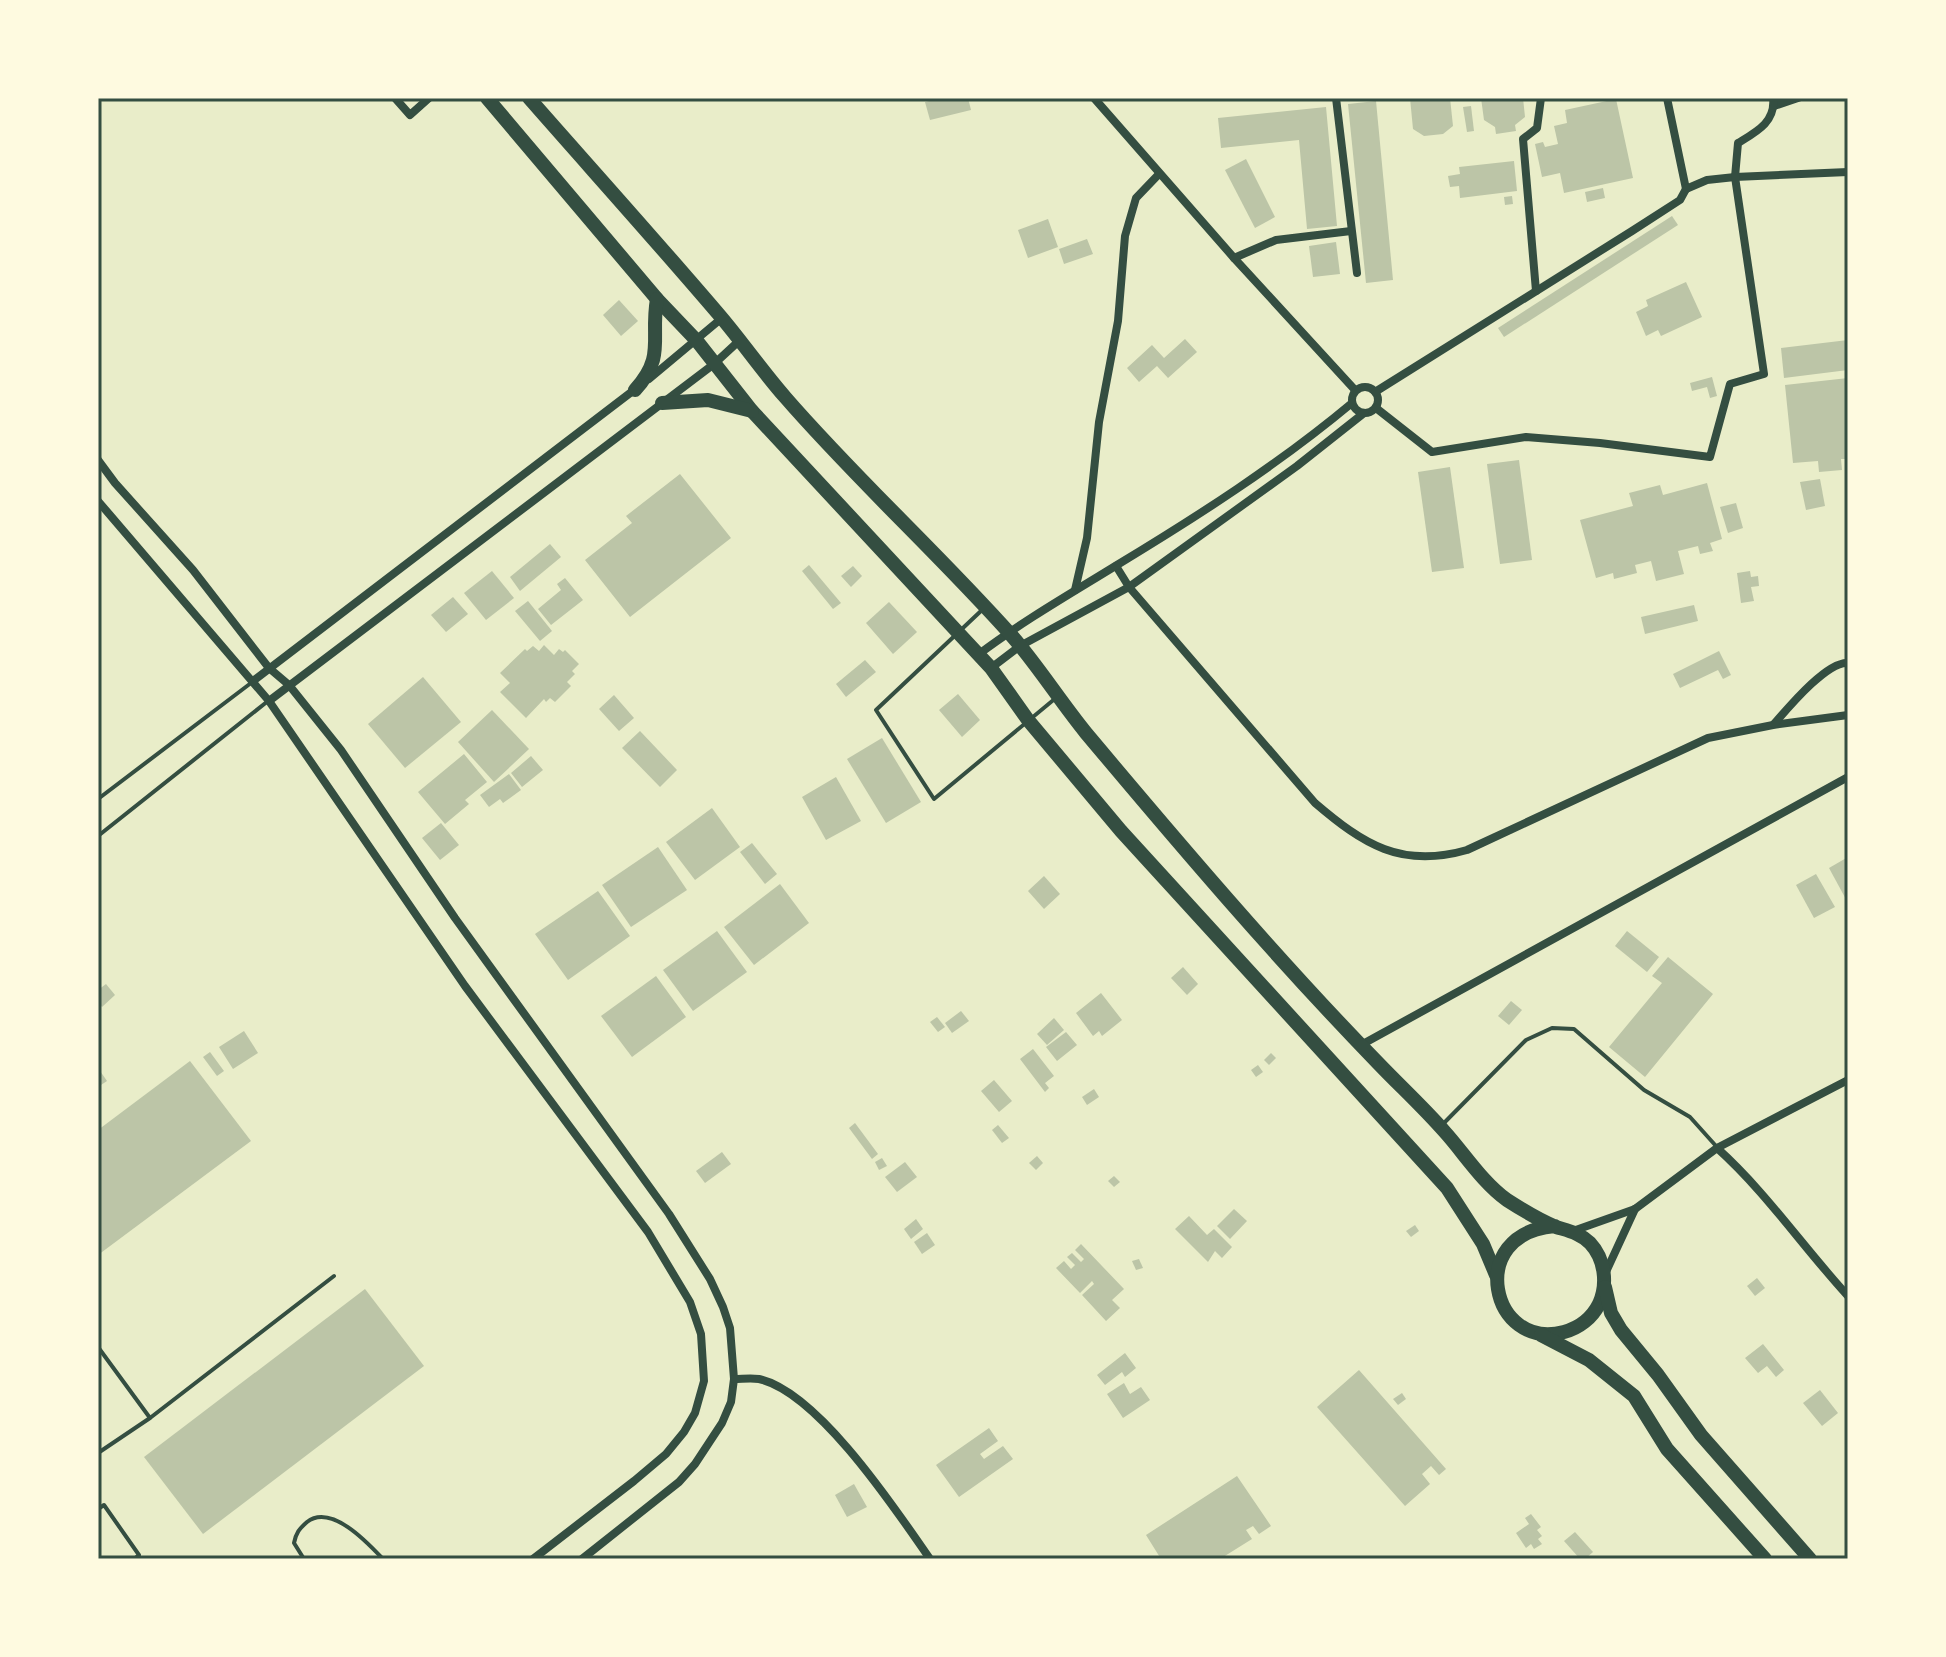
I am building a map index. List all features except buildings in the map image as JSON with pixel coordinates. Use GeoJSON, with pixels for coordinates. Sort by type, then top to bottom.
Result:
{"type":"FeatureCollection","features":[{"type":"Feature","properties":{"kind":"highway"},"geometry":{"type":"LineString","coordinates":[[487,98],[657,299],[697,341],[752,411],[979,654],[1028,720],[1188,906],[1447,1188],[1483,1244],[1496,1275]]}},
{"type":"Feature","properties":{"kind":"highway"},"geometry":{"type":"LineString","coordinates":[[529,98],[722,318],[784,396],[1008,632],[1082,728],[1216,885],[1440,1127],[1489,1185],[1507,1200],[1588,1241],[1599,1256],[1611,1313],[1621,1330],[1701,1435],[1810,1559]]}},
{"type":"Feature","properties":{"kind":"highway"},"geometry":{"type":"LineString","coordinates":[[635,390],[648,376],[654,363],[653,321],[657,299]]}},
{"type":"Feature","properties":{"kind":"highway"},"geometry":{"type":"LineString","coordinates":[[662,403],[708,400],[752,411]]}},
{"type":"Feature","properties":{"kind":"highway"},"geometry":{"type":"LineString","coordinates":[[1555,1226],[1538,1227],[1516,1239],[1500,1259],[1496,1275],[1502,1305],[1511,1318],[1523,1327],[1589,1360],[1634,1396],[1667,1449],[1765,1559]]}},
{"type":"Feature","properties":{"kind":"highway"},"geometry":{"type":"LineString","coordinates":[[1537,1333],[1553,1334],[1582,1324],[1601,1300],[1604,1280]]}},
{"type":"Feature","properties":{"kind":"street"},"geometry":{"type":"LineString","coordinates":[[395,98],[410,115],[429,98]]}},
{"type":"Feature","properties":{"kind":"street"},"geometry":{"type":"LineString","coordinates":[[1094,98],[1355,390]]}},
{"type":"Feature","properties":{"kind":"street"},"geometry":{"type":"LineString","coordinates":[[1336,98],[1357,273]]}},
{"type":"Feature","properties":{"kind":"street"},"geometry":{"type":"LineString","coordinates":[[1536,291],[1523,139],[1537,128],[1541,98]]}},
{"type":"Feature","properties":{"kind":"street"},"geometry":{"type":"LineString","coordinates":[[1667,98],[1686,189]]}},
{"type":"Feature","properties":{"kind":"street"},"geometry":{"type":"LineString","coordinates":[[1376,408],[1432,452],[1526,437],[1710,457],[1730,384],[1764,374],[1735,177],[1738,143],[1766,126],[1773,102],[1798,98]]}},
{"type":"Feature","properties":{"kind":"street"},"geometry":{"type":"LineString","coordinates":[[1375,392],[1680,200],[1686,189],[1707,180],[1735,177],[1848,172]]}},
{"type":"Feature","properties":{"kind":"street"},"geometry":{"type":"LineString","coordinates":[[1075,590],[1087,538],[1099,422],[1118,321],[1125,236],[1136,198],[1159,174]]}},
{"type":"Feature","properties":{"kind":"street"},"geometry":{"type":"LineString","coordinates":[[1234,258],[1276,240],[1351,231]]}},
{"type":"Feature","properties":{"kind":"street"},"geometry":{"type":"LineString","coordinates":[[253,681],[635,390],[722,318]]}},
{"type":"Feature","properties":{"kind":"street"},"geometry":{"type":"LineString","coordinates":[[269,701],[714,364],[740,340]]}},
{"type":"Feature","properties":{"kind":"street"},"geometry":{"type":"LineString","coordinates":[[1355,390],[1367,388],[1375,392],[1378,400],[1376,408]]}},
{"type":"Feature","properties":{"kind":"street"},"geometry":{"type":"LineString","coordinates":[[979,654],[1008,632],[1264,470],[1352,403],[1355,390]]}},
{"type":"Feature","properties":{"kind":"street"},"geometry":{"type":"LineString","coordinates":[[1352,403],[1356,410],[1364,413]]}},
{"type":"Feature","properties":{"kind":"street"},"geometry":{"type":"LineString","coordinates":[[991,668],[1020,646],[1129,587],[1286,474],[1364,413],[1376,408]]}},
{"type":"Feature","properties":{"kind":"street"},"geometry":{"type":"LineString","coordinates":[[98,460],[193,570],[269,668],[289,685],[341,750],[455,918],[689,1244],[723,1307],[730,1328],[734,1379],[731,1402],[722,1423],[695,1464],[660,1498],[582,1559]]}},
{"type":"Feature","properties":{"kind":"street"},"geometry":{"type":"LineString","coordinates":[[98,501],[269,701],[465,986],[648,1232],[690,1302],[701,1334],[704,1381],[695,1413],[684,1432],[666,1454],[645,1472],[533,1559]]}},
{"type":"Feature","properties":{"kind":"street"},"geometry":{"type":"LineString","coordinates":[[1116,566],[1129,587],[1315,803],[1348,832],[1398,853],[1445,856],[1467,850],[1708,738],[1848,715]]}},
{"type":"Feature","properties":{"kind":"street"},"geometry":{"type":"LineString","coordinates":[[1773,725],[1800,695],[1836,665],[1848,663]]}},
{"type":"Feature","properties":{"kind":"street"},"geometry":{"type":"LineString","coordinates":[[1361,1045],[1848,777]]}},
{"type":"Feature","properties":{"kind":"street"},"geometry":{"type":"LineString","coordinates":[[1573,1231],[1635,1209],[1717,1148],[1848,1080]]}},
{"type":"Feature","properties":{"kind":"street"},"geometry":{"type":"LineString","coordinates":[[1717,1148],[1737,1166],[1808,1253],[1848,1296]]}},
{"type":"Feature","properties":{"kind":"street"},"geometry":{"type":"LineString","coordinates":[[1604,1280],[1635,1209]]}},
{"type":"Feature","properties":{"kind":"street"},"geometry":{"type":"LineString","coordinates":[[734,1379],[759,1379],[790,1393],[832,1431],[852,1450],[930,1559]]}},
{"type":"Feature","properties":{"kind":"lane"},"geometry":{"type":"LineString","coordinates":[[984,608],[876,710],[934,799],[1058,696]]}},
{"type":"Feature","properties":{"kind":"lane"},"geometry":{"type":"LineString","coordinates":[[98,799],[253,681]]}},
{"type":"Feature","properties":{"kind":"lane"},"geometry":{"type":"LineString","coordinates":[[98,836],[269,701]]}},
{"type":"Feature","properties":{"kind":"lane"},"geometry":{"type":"LineString","coordinates":[[1440,1127],[1526,1040],[1552,1028],[1574,1029],[1644,1090],[1690,1117],[1717,1148]]}},
{"type":"Feature","properties":{"kind":"lane"},"geometry":{"type":"LineString","coordinates":[[98,1453],[150,1418],[334,1276]]}},
{"type":"Feature","properties":{"kind":"lane"},"geometry":{"type":"LineString","coordinates":[[98,1347],[150,1418]]}},
{"type":"Feature","properties":{"kind":"lane"},"geometry":{"type":"LineString","coordinates":[[98,1509],[104,1505],[139,1555],[134,1559]]}},
{"type":"Feature","properties":{"kind":"lane"},"geometry":{"type":"LineString","coordinates":[[304,1559],[294,1543],[296,1533],[311,1519],[326,1516],[344,1524],[381,1558]]}}]}
